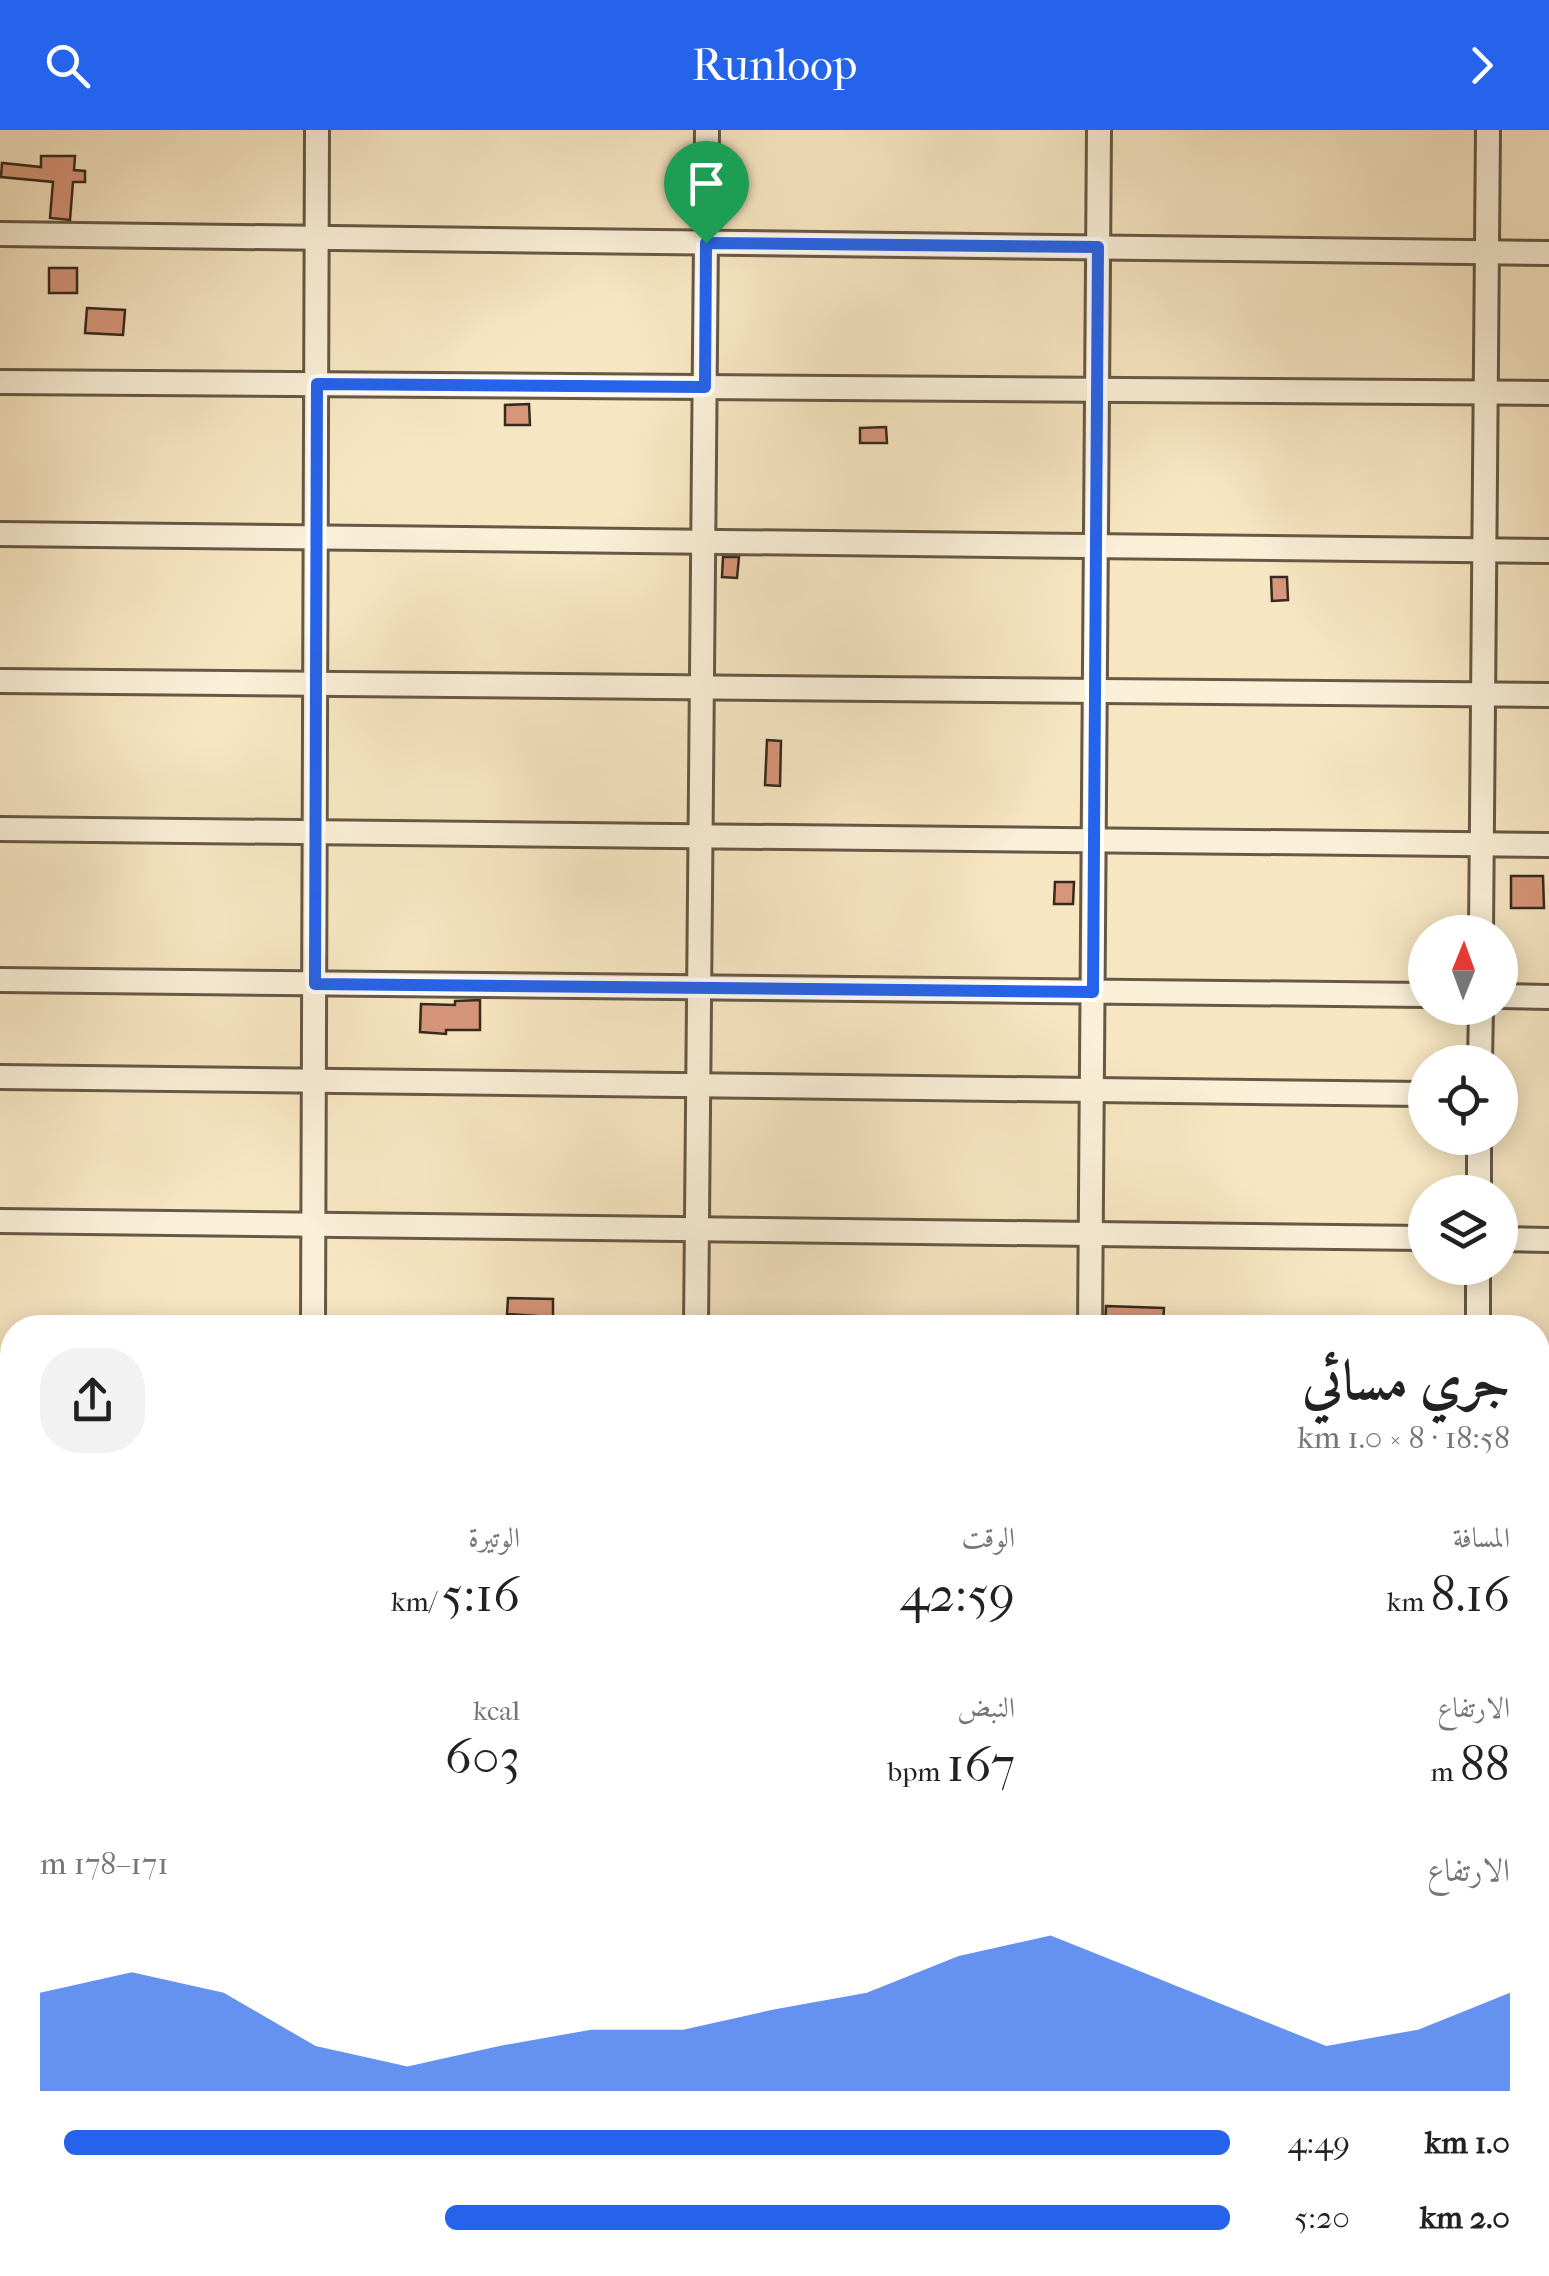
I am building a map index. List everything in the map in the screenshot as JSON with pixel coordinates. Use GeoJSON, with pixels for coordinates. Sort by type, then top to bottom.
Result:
{"type":"FeatureCollection","features":[{"type":"Feature","properties":{"kind":"street"},"geometry":{"type":"LineString","coordinates":[[313,1315],[317,130]]}},
{"type":"Feature","properties":{"kind":"street"},"geometry":{"type":"LineString","coordinates":[[696,1315],[707,130]]}},
{"type":"Feature","properties":{"kind":"street"},"geometry":{"type":"LineString","coordinates":[[1090,1315],[1098,130]]}},
{"type":"Feature","properties":{"kind":"street"},"geometry":{"type":"LineString","coordinates":[[1481,915],[1488,130]]}},
{"type":"Feature","properties":{"kind":"street"},"geometry":{"type":"LineString","coordinates":[[0,234],[1549,253]]}},
{"type":"Feature","properties":{"kind":"street"},"geometry":{"type":"LineString","coordinates":[[0,382],[1549,393]]}},
{"type":"Feature","properties":{"kind":"street"},"geometry":{"type":"LineString","coordinates":[[0,534],[1549,551]]}},
{"type":"Feature","properties":{"kind":"street"},"geometry":{"type":"LineString","coordinates":[[0,680],[1549,695]]}},
{"type":"Feature","properties":{"kind":"street"},"geometry":{"type":"LineString","coordinates":[[0,829],[1549,845]]}},
{"type":"Feature","properties":{"kind":"street"},"geometry":{"type":"LineString","coordinates":[[0,980],[1408,996]]}},
{"type":"Feature","properties":{"kind":"street"},"geometry":{"type":"LineString","coordinates":[[1518,996],[1549,997]]}},
{"type":"Feature","properties":{"kind":"street"},"geometry":{"type":"LineString","coordinates":[[0,1077],[1408,1094]]}},
{"type":"Feature","properties":{"kind":"street"},"geometry":{"type":"LineString","coordinates":[[0,1222],[1408,1238]]}},
{"type":"Feature","properties":{"kind":"street"},"geometry":{"type":"LineString","coordinates":[[1518,1239],[1549,1240]]}},
{"type":"Feature","properties":{"kind":"street"},"geometry":{"type":"LineString","coordinates":[[1478,1285],[1478,1315]]}},
{"type":"Feature","properties":{"kind":"building"},"geometry":{"type":"Polygon","coordinates":[[[41,156],[75,156],[74,170],[85,171],[85,182],[73,182],[70,220],[50,218],[53,182],[1,177],[2,163],[41,167],[41,156]]]}},
{"type":"Feature","properties":{"kind":"building"},"geometry":{"type":"Polygon","coordinates":[[[49,268],[77,268],[77,293],[49,293],[49,268]]]}},
{"type":"Feature","properties":{"kind":"building"},"geometry":{"type":"Polygon","coordinates":[[[87,308],[125,310],[123,335],[85,333],[87,308]]]}},
{"type":"Feature","properties":{"kind":"building"},"geometry":{"type":"Polygon","coordinates":[[[529,404],[530,425],[505,425],[505,405],[529,404]]]}},
{"type":"Feature","properties":{"kind":"building"},"geometry":{"type":"Polygon","coordinates":[[[886,427],[887,443],[860,443],[860,428],[886,427]]]}},
{"type":"Feature","properties":{"kind":"building"},"geometry":{"type":"Polygon","coordinates":[[[723,557],[739,557],[737,578],[722,577],[723,557]]]}},
{"type":"Feature","properties":{"kind":"building"},"geometry":{"type":"Polygon","coordinates":[[[1271,577],[1287,577],[1288,600],[1272,601],[1271,577]]]}},
{"type":"Feature","properties":{"kind":"building"},"geometry":{"type":"Polygon","coordinates":[[[767,740],[781,741],[780,786],[765,785],[767,740]]]}},
{"type":"Feature","properties":{"kind":"building"},"geometry":{"type":"Polygon","coordinates":[[[1511,876],[1543,876],[1544,908],[1511,908],[1511,876]]]}},
{"type":"Feature","properties":{"kind":"building"},"geometry":{"type":"Polygon","coordinates":[[[1055,882],[1074,882],[1073,904],[1054,904],[1055,882]]]}},
{"type":"Feature","properties":{"kind":"building"},"geometry":{"type":"Polygon","coordinates":[[[480,1000],[480,1030],[420,1032],[421,1004],[455,1005],[455,1001],[480,1000]]]}},
{"type":"Feature","properties":{"kind":"building"},"geometry":{"type":"Polygon","coordinates":[[[508,1298],[553,1299],[553,1315],[507,1314],[508,1298]]]}},
{"type":"Feature","properties":{"kind":"building"},"geometry":{"type":"Polygon","coordinates":[[[1106,1306],[1164,1308],[1164,1315],[1106,1315],[1106,1306]]]}},
{"type":"Feature","properties":{"kind":"route"},"geometry":{"type":"LineString","coordinates":[[706,243],[1098,247],[1093,992],[315,984],[317,384],[705,387],[706,243]]}}]}
